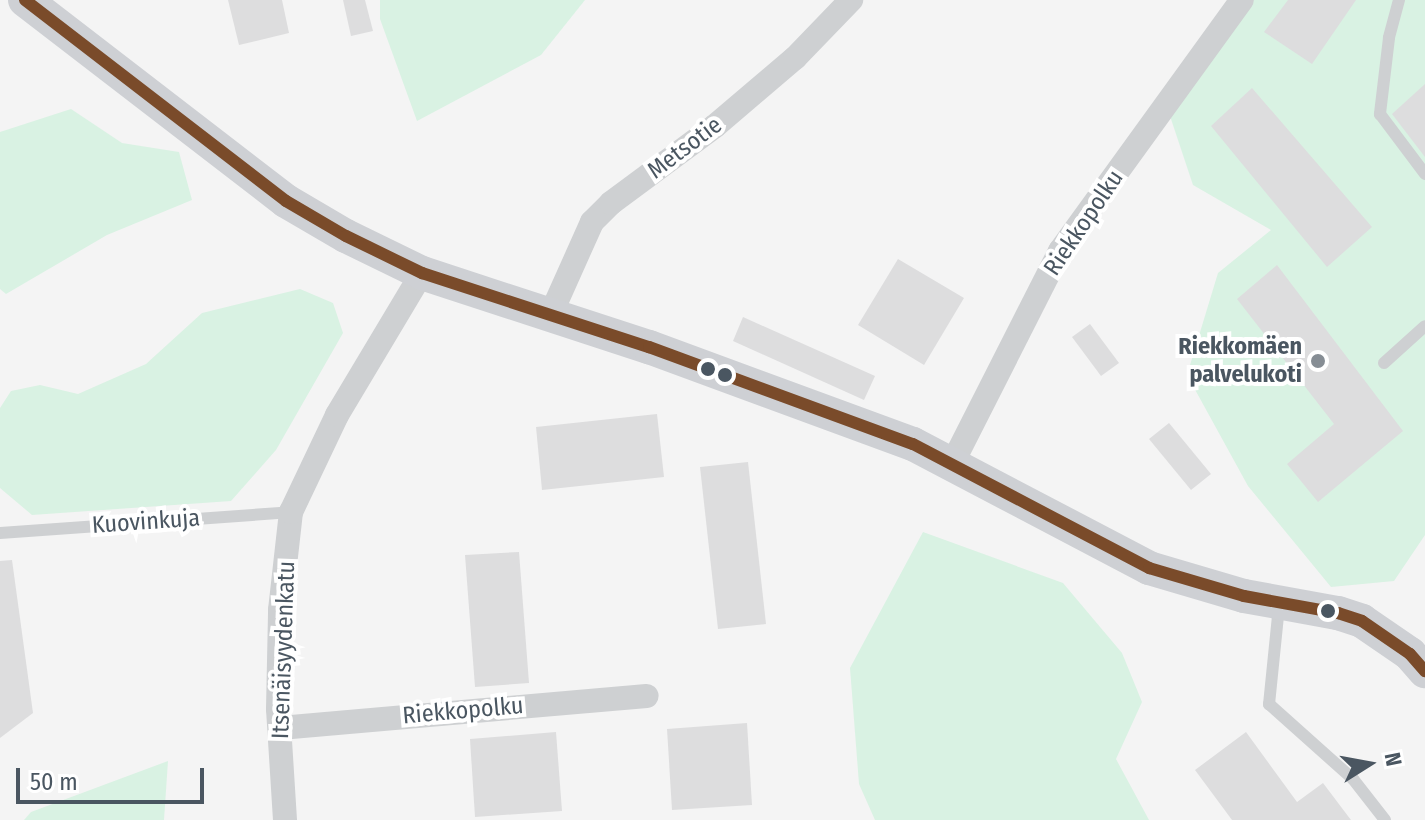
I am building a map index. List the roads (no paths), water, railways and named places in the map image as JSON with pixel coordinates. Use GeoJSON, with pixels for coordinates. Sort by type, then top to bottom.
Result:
{"type":"FeatureCollection","features":[{"type":"Feature","properties":{"kind":"street"},"geometry":{"type":"LineString","coordinates":[[25,0],[286,201],[346,236],[422,273],[649,347],[953,462],[1028,507],[1149,568],[1279,602],[1338,613],[1362,621],[1420,651]]}},
{"type":"Feature","properties":{"kind":"street","name":"Metsotie"},"geometry":{"type":"LineString","coordinates":[[550,316],[592,222],[611,203],[715,126],[784,68],[851,0]]}},
{"type":"Feature","properties":{"kind":"street","name":"Riekkopolku"},"geometry":{"type":"LineString","coordinates":[[953,462],[1060,251],[1242,0]]}},
{"type":"Feature","properties":{"kind":"street","name":"Itsenäisyydenkatu"},"geometry":{"type":"LineString","coordinates":[[285,820],[280,728],[280,610],[291,512],[337,415],[422,273]]}},
{"type":"Feature","properties":{"kind":"street","name":"Riekkopolku"},"geometry":{"type":"LineString","coordinates":[[280,728],[647,696]]}},
{"type":"Feature","properties":{"kind":"lane"},"geometry":{"type":"LineString","coordinates":[[1399,0],[1389,38],[1380,114],[1425,174]]}},
{"type":"Feature","properties":{"kind":"lane"},"geometry":{"type":"LineString","coordinates":[[1384,363],[1425,326]]}},
{"type":"Feature","properties":{"kind":"lane","name":"Kuovinkuja"},"geometry":{"type":"LineString","coordinates":[[0,533],[291,512]]}},
{"type":"Feature","properties":{"kind":"lane"},"geometry":{"type":"LineString","coordinates":[[1279,602],[1269,704],[1353,779],[1385,820]]}},
{"type":"Feature","properties":{"kind":"place","name":"Riekkomäen palvelukoti"},"geometry":{"type":"Point","coordinates":[1318,361]}}]}
